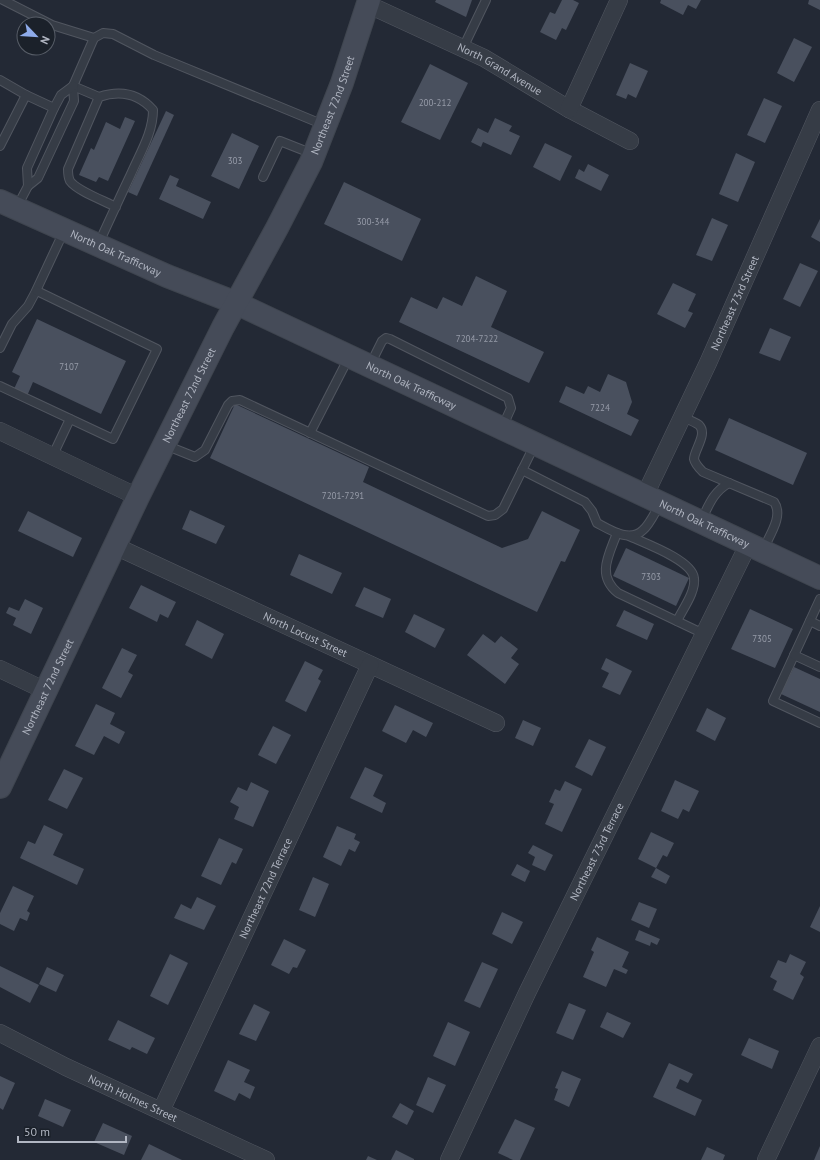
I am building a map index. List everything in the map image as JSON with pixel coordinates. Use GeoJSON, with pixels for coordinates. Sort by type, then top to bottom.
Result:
{"type":"FeatureCollection","features":[{"type":"Feature","properties":{"kind":"main road","name":"Northeast 72nd Street"},"geometry":{"type":"LineString","coordinates":[[0,787],[138,497],[236,303],[277,228],[314,155],[342,83],[368,2]]}},
{"type":"Feature","properties":{"kind":"main road","name":"North Oak Trafficway"},"geometry":{"type":"LineString","coordinates":[[8,205],[167,276],[236,303],[820,578]]}},
{"type":"Feature","properties":{"kind":"street"},"geometry":{"type":"LineString","coordinates":[[568,109],[619,0]]}},
{"type":"Feature","properties":{"kind":"street","name":"North Grand Avenue"},"geometry":{"type":"LineString","coordinates":[[368,2],[484,58],[568,109],[630,141]]}},
{"type":"Feature","properties":{"kind":"street","name":"Northeast 73rd Street"},"geometry":{"type":"LineString","coordinates":[[653,499],[682,417],[820,110]]}},
{"type":"Feature","properties":{"kind":"street"},"geometry":{"type":"LineString","coordinates":[[0,431],[53,455],[138,497]]}},
{"type":"Feature","properties":{"kind":"street","name":"North Locust Street"},"geometry":{"type":"LineString","coordinates":[[115,546],[496,723]]}},
{"type":"Feature","properties":{"kind":"street","name":"Northeast 73rd Terrace"},"geometry":{"type":"LineString","coordinates":[[449,1160],[527,993],[704,634],[755,548]]}},
{"type":"Feature","properties":{"kind":"street","name":"Northeast 72nd Terrace"},"geometry":{"type":"LineString","coordinates":[[161,1111],[370,665]]}},
{"type":"Feature","properties":{"kind":"street"},"geometry":{"type":"LineString","coordinates":[[0,669],[46,691]]}},
{"type":"Feature","properties":{"kind":"street","name":"North Holmes Street"},"geometry":{"type":"LineString","coordinates":[[0,1033],[66,1067],[266,1160]]}},
{"type":"Feature","properties":{"kind":"street"},"geometry":{"type":"LineString","coordinates":[[766,1160],[820,1046]]}},
{"type":"Feature","properties":{"kind":"lane"},"geometry":{"type":"LineString","coordinates":[[3,0],[52,25],[94,38]]}},
{"type":"Feature","properties":{"kind":"lane"},"geometry":{"type":"LineString","coordinates":[[463,48],[486,0]]}},
{"type":"Feature","properties":{"kind":"lane"},"geometry":{"type":"LineString","coordinates":[[8,205],[38,178],[74,101],[73,86],[94,38],[103,33],[113,34],[154,55],[325,126]]}},
{"type":"Feature","properties":{"kind":"lane"},"geometry":{"type":"LineString","coordinates":[[0,80],[26,95],[54,108]]}},
{"type":"Feature","properties":{"kind":"lane"},"geometry":{"type":"LineString","coordinates":[[73,86],[99,97],[113,92],[128,93],[146,101],[153,110],[153,122],[146,140],[98,245]]}},
{"type":"Feature","properties":{"kind":"lane"},"geometry":{"type":"LineString","coordinates":[[28,186],[28,168],[54,108],[61,95],[73,86]]}},
{"type":"Feature","properties":{"kind":"lane"},"geometry":{"type":"LineString","coordinates":[[0,146],[26,95]]}},
{"type":"Feature","properties":{"kind":"lane"},"geometry":{"type":"LineString","coordinates":[[99,97],[68,169],[68,175],[71,182],[77,187],[116,207]]}},
{"type":"Feature","properties":{"kind":"lane"},"geometry":{"type":"LineString","coordinates":[[263,177],[280,141],[314,155]]}},
{"type":"Feature","properties":{"kind":"lane"},"geometry":{"type":"LineString","coordinates":[[0,348],[12,324],[28,306],[37,291],[64,230]]}},
{"type":"Feature","properties":{"kind":"lane"},"geometry":{"type":"LineString","coordinates":[[0,386],[113,439],[157,349],[37,291]]}},
{"type":"Feature","properties":{"kind":"lane"},"geometry":{"type":"LineString","coordinates":[[370,366],[382,341],[386,338],[390,339],[508,398],[511,408],[502,428]]}},
{"type":"Feature","properties":{"kind":"lane"},"geometry":{"type":"LineString","coordinates":[[310,433],[349,356]]}},
{"type":"Feature","properties":{"kind":"lane"},"geometry":{"type":"LineString","coordinates":[[165,445],[195,457],[199,455],[205,450],[228,405],[232,401],[240,400],[488,516],[503,509],[535,443]]}},
{"type":"Feature","properties":{"kind":"lane"},"geometry":{"type":"LineString","coordinates":[[682,417],[699,425],[701,428],[702,435],[694,459],[696,464],[703,472],[774,502],[777,506],[778,516],[755,548]]}},
{"type":"Feature","properties":{"kind":"lane"},"geometry":{"type":"LineString","coordinates":[[53,455],[70,419]]}},
{"type":"Feature","properties":{"kind":"lane"},"geometry":{"type":"LineString","coordinates":[[522,470],[584,502],[592,511],[597,523],[617,533],[629,536],[682,562],[690,569],[694,579],[692,590],[677,621]]}},
{"type":"Feature","properties":{"kind":"lane"},"geometry":{"type":"LineString","coordinates":[[701,522],[713,495],[720,488],[730,483]]}},
{"type":"Feature","properties":{"kind":"lane"},"geometry":{"type":"LineString","coordinates":[[629,536],[643,531],[653,499]]}},
{"type":"Feature","properties":{"kind":"lane"},"geometry":{"type":"LineString","coordinates":[[617,533],[607,562],[605,575],[610,586],[618,593],[704,634]]}},
{"type":"Feature","properties":{"kind":"lane"},"geometry":{"type":"LineString","coordinates":[[820,599],[773,701],[820,723]]}},
{"type":"Feature","properties":{"kind":"lane"},"geometry":{"type":"LineString","coordinates":[[810,621],[820,626]]}},
{"type":"Feature","properties":{"kind":"lane"},"geometry":{"type":"LineString","coordinates":[[794,655],[820,667]]}},
{"type":"Feature","properties":{"kind":"building"},"geometry":{"type":"Polygon","coordinates":[[[436,0],[472,0],[466,17],[435,2],[436,0]]]}},
{"type":"Feature","properties":{"kind":"building"},"geometry":{"type":"Polygon","coordinates":[[[562,0],[573,0],[579,3],[566,30],[562,28],[556,40],[540,32],[550,12],[555,14],[562,0]]]}},
{"type":"Feature","properties":{"kind":"building"},"geometry":{"type":"Polygon","coordinates":[[[661,0],[701,0],[696,9],[688,5],[683,15],[660,3],[661,0]]]}},
{"type":"Feature","properties":{"kind":"building"},"geometry":{"type":"Polygon","coordinates":[[[809,0],[820,0],[820,10],[808,4],[809,0]]]}},
{"type":"Feature","properties":{"kind":"building"},"geometry":{"type":"Polygon","coordinates":[[[794,38],[812,47],[794,82],[777,73],[794,38]]]}},
{"type":"Feature","properties":{"kind":"building"},"geometry":{"type":"Polygon","coordinates":[[[630,63],[648,71],[636,98],[628,94],[626,99],[616,95],[630,63]]]}},
{"type":"Feature","properties":{"kind":"building"},"geometry":{"type":"Polygon","coordinates":[[[430,64],[468,83],[440,140],[401,122],[430,64]]]}},
{"type":"Feature","properties":{"kind":"building"},"geometry":{"type":"Polygon","coordinates":[[[764,98],[782,106],[765,143],[747,135],[764,98]]]}},
{"type":"Feature","properties":{"kind":"building"},"geometry":{"type":"Polygon","coordinates":[[[166,111],[174,115],[137,196],[128,192],[166,111]]]}},
{"type":"Feature","properties":{"kind":"building"},"geometry":{"type":"Polygon","coordinates":[[[125,117],[135,121],[108,181],[99,177],[96,182],[79,175],[91,148],[94,150],[106,122],[120,129],[125,117]]]}},
{"type":"Feature","properties":{"kind":"building"},"geometry":{"type":"Polygon","coordinates":[[[495,118],[512,126],[509,131],[520,136],[511,155],[483,142],[481,147],[471,142],[478,128],[488,133],[495,118]]]}},
{"type":"Feature","properties":{"kind":"building"},"geometry":{"type":"Polygon","coordinates":[[[232,133],[259,146],[239,189],[211,176],[232,133]]]}},
{"type":"Feature","properties":{"kind":"building"},"geometry":{"type":"Polygon","coordinates":[[[545,143],[572,156],[560,181],[533,167],[545,143]]]}},
{"type":"Feature","properties":{"kind":"building"},"geometry":{"type":"Polygon","coordinates":[[[736,153],[755,162],[738,202],[719,194],[736,153]]]}},
{"type":"Feature","properties":{"kind":"building"},"geometry":{"type":"Polygon","coordinates":[[[588,164],[609,175],[601,191],[575,178],[579,169],[584,172],[588,164]]]}},
{"type":"Feature","properties":{"kind":"building"},"geometry":{"type":"Polygon","coordinates":[[[170,175],[179,179],[176,186],[211,202],[203,219],[159,199],[170,175]]]}},
{"type":"Feature","properties":{"kind":"building"},"geometry":{"type":"Polygon","coordinates":[[[344,182],[421,219],[402,261],[324,224],[344,182]]]}},
{"type":"Feature","properties":{"kind":"building"},"geometry":{"type":"Polygon","coordinates":[[[712,218],[728,225],[712,261],[696,255],[712,218]]]}},
{"type":"Feature","properties":{"kind":"building"},"geometry":{"type":"Polygon","coordinates":[[[820,219],[820,242],[811,237],[820,219]]]}},
{"type":"Feature","properties":{"kind":"building"},"geometry":{"type":"Polygon","coordinates":[[[800,263],[818,271],[800,307],[783,299],[800,263]]]}},
{"type":"Feature","properties":{"kind":"building"},"geometry":{"type":"Polygon","coordinates":[[[476,276],[507,291],[491,327],[544,352],[529,383],[399,322],[411,297],[437,309],[443,297],[462,306],[476,276]]]}},
{"type":"Feature","properties":{"kind":"building"},"geometry":{"type":"Polygon","coordinates":[[[673,283],[696,294],[688,311],[693,313],[685,328],[657,314],[673,283]]]}},
{"type":"Feature","properties":{"kind":"building"},"geometry":{"type":"Polygon","coordinates":[[[37,319],[126,361],[101,414],[33,382],[27,396],[14,389],[20,376],[12,372],[37,319]]]}},
{"type":"Feature","properties":{"kind":"building"},"geometry":{"type":"Polygon","coordinates":[[[770,328],[791,337],[780,361],[759,353],[770,328]]]}},
{"type":"Feature","properties":{"kind":"building"},"geometry":{"type":"Polygon","coordinates":[[[608,374],[626,382],[632,402],[627,414],[639,420],[631,436],[559,402],[566,386],[584,394],[588,386],[600,392],[608,374]]]}},
{"type":"Feature","properties":{"kind":"building"},"geometry":{"type":"Polygon","coordinates":[[[235,404],[369,467],[363,482],[502,548],[528,539],[542,511],[580,530],[565,562],[561,561],[537,612],[210,458],[235,404]]]}},
{"type":"Feature","properties":{"kind":"building"},"geometry":{"type":"Polygon","coordinates":[[[729,418],[807,453],[793,485],[715,450],[729,418]]]}},
{"type":"Feature","properties":{"kind":"building"},"geometry":{"type":"Polygon","coordinates":[[[190,510],[225,526],[216,544],[182,529],[190,510]]]}},
{"type":"Feature","properties":{"kind":"building"},"geometry":{"type":"Polygon","coordinates":[[[28,511],[82,538],[73,557],[18,531],[28,511]]]}},
{"type":"Feature","properties":{"kind":"building"},"geometry":{"type":"Polygon","coordinates":[[[626,548],[689,578],[676,606],[613,576],[626,548]]]}},
{"type":"Feature","properties":{"kind":"building"},"geometry":{"type":"Polygon","coordinates":[[[299,554],[342,573],[332,594],[290,575],[299,554]]]}},
{"type":"Feature","properties":{"kind":"building"},"geometry":{"type":"Polygon","coordinates":[[[141,585],[176,602],[168,618],[160,614],[157,622],[129,608],[141,585]]]}},
{"type":"Feature","properties":{"kind":"building"},"geometry":{"type":"Polygon","coordinates":[[[364,587],[391,599],[383,618],[355,606],[364,587]]]}},
{"type":"Feature","properties":{"kind":"building"},"geometry":{"type":"Polygon","coordinates":[[[25,599],[43,608],[31,634],[13,625],[16,618],[6,613],[9,607],[19,611],[25,599]]]}},
{"type":"Feature","properties":{"kind":"building"},"geometry":{"type":"Polygon","coordinates":[[[750,609],[793,629],[775,668],[731,649],[750,609]]]}},
{"type":"Feature","properties":{"kind":"building"},"geometry":{"type":"Polygon","coordinates":[[[624,610],[654,624],[647,640],[616,626],[624,610]]]}},
{"type":"Feature","properties":{"kind":"building"},"geometry":{"type":"Polygon","coordinates":[[[414,614],[445,629],[435,648],[405,632],[414,614]]]}},
{"type":"Feature","properties":{"kind":"building"},"geometry":{"type":"Polygon","coordinates":[[[197,620],[224,634],[212,659],[185,645],[197,620]]]}},
{"type":"Feature","properties":{"kind":"building"},"geometry":{"type":"Polygon","coordinates":[[[483,634],[495,643],[501,636],[518,649],[511,658],[519,664],[505,684],[467,655],[483,634]]]}},
{"type":"Feature","properties":{"kind":"building"},"geometry":{"type":"Polygon","coordinates":[[[122,648],[137,655],[128,672],[133,675],[121,698],[102,688],[122,648]]]}},
{"type":"Feature","properties":{"kind":"building"},"geometry":{"type":"Polygon","coordinates":[[[606,658],[632,671],[620,695],[602,687],[609,673],[601,669],[606,658]]]}},
{"type":"Feature","properties":{"kind":"building"},"geometry":{"type":"Polygon","coordinates":[[[305,661],[323,670],[318,679],[321,681],[306,712],[285,701],[305,661]]]}},
{"type":"Feature","properties":{"kind":"building"},"geometry":{"type":"Polygon","coordinates":[[[794,667],[820,679],[820,712],[781,694],[794,667]]]}},
{"type":"Feature","properties":{"kind":"building"},"geometry":{"type":"Polygon","coordinates":[[[96,704],[115,713],[110,724],[125,732],[119,744],[104,736],[94,755],[75,746],[96,704]]]}},
{"type":"Feature","properties":{"kind":"building"},"geometry":{"type":"Polygon","coordinates":[[[395,705],[433,723],[426,737],[413,730],[406,743],[382,731],[395,705]]]}},
{"type":"Feature","properties":{"kind":"building"},"geometry":{"type":"Polygon","coordinates":[[[707,708],[726,718],[715,741],[696,731],[707,708]]]}},
{"type":"Feature","properties":{"kind":"building"},"geometry":{"type":"Polygon","coordinates":[[[523,720],[541,728],[533,746],[515,738],[523,720]]]}},
{"type":"Feature","properties":{"kind":"building"},"geometry":{"type":"Polygon","coordinates":[[[273,726],[291,735],[276,764],[258,755],[273,726]]]}},
{"type":"Feature","properties":{"kind":"building"},"geometry":{"type":"Polygon","coordinates":[[[589,739],[606,747],[592,776],[575,767],[589,739]]]}},
{"type":"Feature","properties":{"kind":"building"},"geometry":{"type":"Polygon","coordinates":[[[365,767],[383,775],[373,796],[386,803],[382,813],[350,798],[365,767]]]}},
{"type":"Feature","properties":{"kind":"building"},"geometry":{"type":"Polygon","coordinates":[[[64,769],[83,778],[67,809],[48,800],[64,769]]]}},
{"type":"Feature","properties":{"kind":"building"},"geometry":{"type":"Polygon","coordinates":[[[675,780],[699,791],[689,812],[683,809],[678,819],[661,811],[675,780]]]}},
{"type":"Feature","properties":{"kind":"building"},"geometry":{"type":"Polygon","coordinates":[[[565,781],[582,789],[562,832],[545,824],[554,804],[549,802],[555,789],[560,791],[565,781]]]}},
{"type":"Feature","properties":{"kind":"building"},"geometry":{"type":"Polygon","coordinates":[[[251,782],[269,791],[253,827],[234,819],[239,807],[230,802],[238,787],[247,791],[251,782]]]}},
{"type":"Feature","properties":{"kind":"building"},"geometry":{"type":"Polygon","coordinates":[[[44,825],[63,834],[53,855],[84,869],[77,885],[20,858],[28,841],[35,844],[44,825]]]}},
{"type":"Feature","properties":{"kind":"building"},"geometry":{"type":"Polygon","coordinates":[[[337,826],[356,834],[354,839],[360,842],[355,852],[349,849],[341,866],[323,857],[337,826]]]}},
{"type":"Feature","properties":{"kind":"building"},"geometry":{"type":"Polygon","coordinates":[[[651,832],[674,843],[667,857],[663,855],[656,868],[638,859],[651,832]]]}},
{"type":"Feature","properties":{"kind":"building"},"geometry":{"type":"Polygon","coordinates":[[[219,838],[243,849],[236,864],[232,862],[221,885],[201,876],[219,838]]]}},
{"type":"Feature","properties":{"kind":"building"},"geometry":{"type":"Polygon","coordinates":[[[533,845],[553,855],[545,871],[532,865],[535,857],[528,853],[533,845]]]}},
{"type":"Feature","properties":{"kind":"building"},"geometry":{"type":"Polygon","coordinates":[[[517,864],[530,871],[525,882],[511,875],[517,864]]]}},
{"type":"Feature","properties":{"kind":"building"},"geometry":{"type":"Polygon","coordinates":[[[656,868],[670,876],[666,884],[651,877],[656,868]]]}},
{"type":"Feature","properties":{"kind":"building"},"geometry":{"type":"Polygon","coordinates":[[[313,877],[329,884],[315,917],[299,910],[313,877]]]}},
{"type":"Feature","properties":{"kind":"building"},"geometry":{"type":"Polygon","coordinates":[[[13,886],[34,896],[27,911],[30,913],[27,921],[20,918],[14,931],[0,924],[0,913],[13,886]]]}},
{"type":"Feature","properties":{"kind":"building"},"geometry":{"type":"Polygon","coordinates":[[[197,897],[216,906],[204,930],[174,918],[181,904],[191,909],[197,897]]]}},
{"type":"Feature","properties":{"kind":"building"},"geometry":{"type":"Polygon","coordinates":[[[639,902],[657,909],[649,928],[631,920],[639,902]]]}},
{"type":"Feature","properties":{"kind":"building"},"geometry":{"type":"Polygon","coordinates":[[[820,906],[820,932],[810,927],[820,906]]]}},
{"type":"Feature","properties":{"kind":"building"},"geometry":{"type":"Polygon","coordinates":[[[502,912],[523,922],[512,944],[492,934],[502,912]]]}},
{"type":"Feature","properties":{"kind":"building"},"geometry":{"type":"Polygon","coordinates":[[[639,930],[660,939],[657,945],[651,942],[650,946],[635,940],[639,930]]]}},
{"type":"Feature","properties":{"kind":"building"},"geometry":{"type":"Polygon","coordinates":[[[597,937],[629,952],[622,967],[628,970],[626,974],[614,969],[606,987],[583,977],[594,952],[591,950],[597,937]]]}},
{"type":"Feature","properties":{"kind":"building"},"geometry":{"type":"Polygon","coordinates":[[[284,939],[306,950],[297,968],[293,967],[289,974],[271,965],[284,939]]]}},
{"type":"Feature","properties":{"kind":"building"},"geometry":{"type":"Polygon","coordinates":[[[170,954],[188,963],[168,1005],[150,996],[170,954]]]}},
{"type":"Feature","properties":{"kind":"building"},"geometry":{"type":"Polygon","coordinates":[[[790,954],[806,962],[800,974],[804,977],[793,1000],[773,990],[777,981],[770,977],[778,960],[786,963],[790,954]]]}},
{"type":"Feature","properties":{"kind":"building"},"geometry":{"type":"Polygon","coordinates":[[[482,962],[498,969],[480,1008],[464,1001],[482,962]]]}},
{"type":"Feature","properties":{"kind":"building"},"geometry":{"type":"Polygon","coordinates":[[[0,966],[39,985],[30,1003],[0,987],[0,966]]]}},
{"type":"Feature","properties":{"kind":"building"},"geometry":{"type":"Polygon","coordinates":[[[47,967],[64,975],[56,992],[39,984],[47,967]]]}},
{"type":"Feature","properties":{"kind":"building"},"geometry":{"type":"Polygon","coordinates":[[[569,1003],[586,1010],[573,1040],[556,1033],[569,1003]]]}},
{"type":"Feature","properties":{"kind":"building"},"geometry":{"type":"Polygon","coordinates":[[[254,1004],[270,1012],[256,1041],[239,1034],[254,1004]]]}},
{"type":"Feature","properties":{"kind":"building"},"geometry":{"type":"Polygon","coordinates":[[[607,1012],[631,1023],[623,1038],[600,1027],[607,1012]]]}},
{"type":"Feature","properties":{"kind":"building"},"geometry":{"type":"Polygon","coordinates":[[[118,1020],[155,1038],[147,1054],[132,1047],[130,1050],[108,1040],[118,1020]]]}},
{"type":"Feature","properties":{"kind":"building"},"geometry":{"type":"Polygon","coordinates":[[[448,1022],[470,1032],[455,1066],[433,1056],[448,1022]]]}},
{"type":"Feature","properties":{"kind":"building"},"geometry":{"type":"Polygon","coordinates":[[[749,1038],[779,1051],[772,1069],[741,1055],[749,1038]]]}},
{"type":"Feature","properties":{"kind":"building"},"geometry":{"type":"Polygon","coordinates":[[[228,1060],[250,1070],[244,1082],[255,1087],[250,1099],[239,1093],[235,1101],[214,1091],[228,1060]]]}},
{"type":"Feature","properties":{"kind":"building"},"geometry":{"type":"Polygon","coordinates":[[[669,1063],[693,1074],[688,1083],[680,1079],[676,1088],[702,1100],[695,1116],[653,1097],[669,1063]]]}},
{"type":"Feature","properties":{"kind":"building"},"geometry":{"type":"Polygon","coordinates":[[[562,1071],[581,1079],[569,1107],[554,1100],[558,1089],[555,1088],[562,1071]]]}},
{"type":"Feature","properties":{"kind":"building"},"geometry":{"type":"Polygon","coordinates":[[[0,1076],[15,1083],[3,1110],[0,1108],[0,1076]]]}},
{"type":"Feature","properties":{"kind":"building"},"geometry":{"type":"Polygon","coordinates":[[[428,1077],[446,1085],[433,1113],[416,1105],[428,1077]]]}},
{"type":"Feature","properties":{"kind":"building"},"geometry":{"type":"Polygon","coordinates":[[[45,1099],[71,1110],[63,1127],[38,1116],[45,1099]]]}},
{"type":"Feature","properties":{"kind":"building"},"geometry":{"type":"Polygon","coordinates":[[[400,1103],[414,1111],[407,1125],[392,1117],[400,1103]]]}},
{"type":"Feature","properties":{"kind":"building"},"geometry":{"type":"Polygon","coordinates":[[[515,1119],[535,1128],[520,1160],[513,1160],[498,1153],[515,1119]]]}},
{"type":"Feature","properties":{"kind":"building"},"geometry":{"type":"Polygon","coordinates":[[[103,1123],[132,1136],[124,1155],[94,1142],[103,1123]]]}},
{"type":"Feature","properties":{"kind":"building"},"geometry":{"type":"Polygon","coordinates":[[[149,1144],[182,1160],[141,1160],[149,1144]]]}},
{"type":"Feature","properties":{"kind":"building"},"geometry":{"type":"Polygon","coordinates":[[[820,1146],[820,1160],[814,1160],[820,1146]]]}},
{"type":"Feature","properties":{"kind":"building"},"geometry":{"type":"Polygon","coordinates":[[[707,1147],[725,1155],[723,1160],[701,1160],[707,1147]]]}},
{"type":"Feature","properties":{"kind":"building"},"geometry":{"type":"Polygon","coordinates":[[[396,1150],[414,1159],[414,1160],[391,1160],[396,1150]]]}},
{"type":"Feature","properties":{"kind":"building"},"geometry":{"type":"Polygon","coordinates":[[[368,1156],[377,1160],[366,1160],[368,1156]]]}}]}
